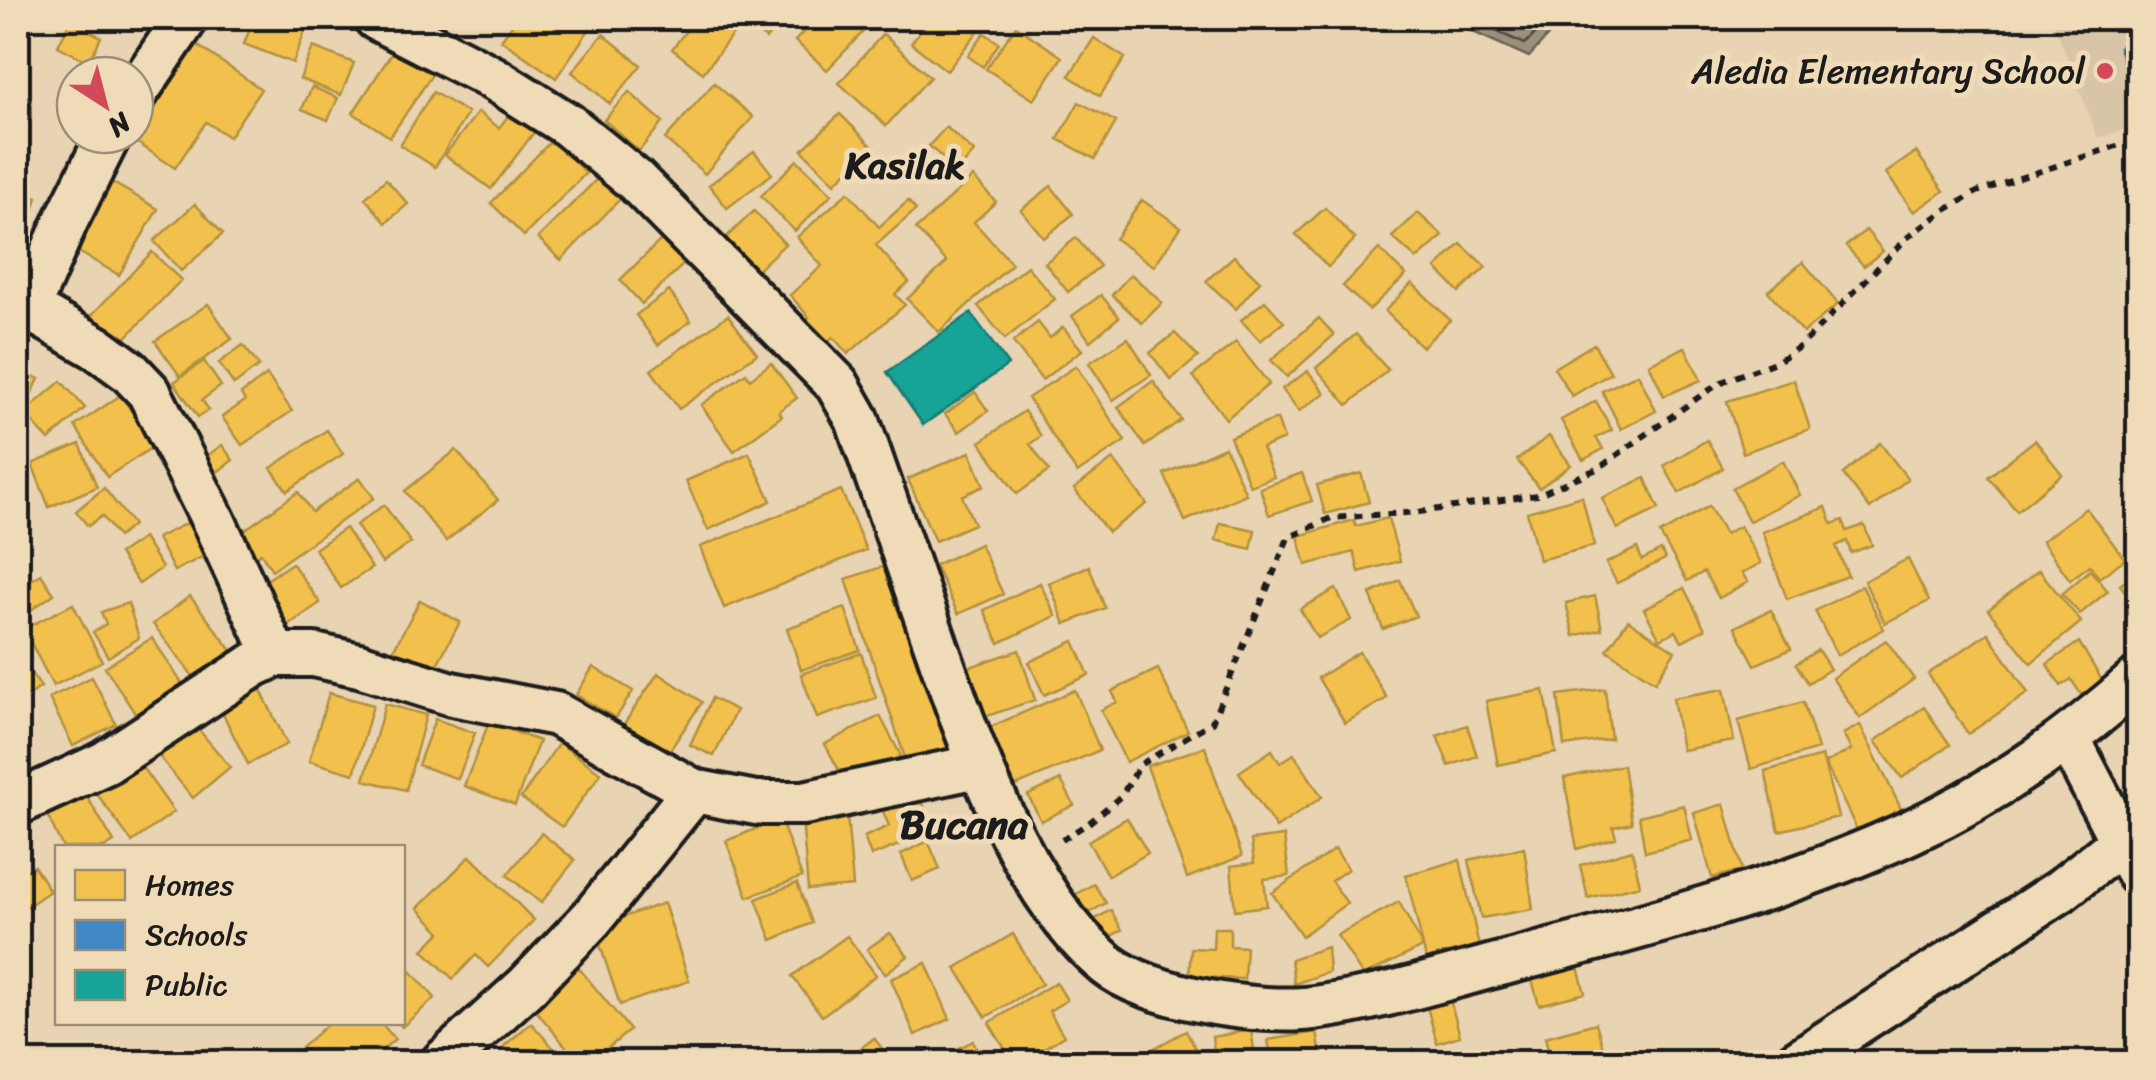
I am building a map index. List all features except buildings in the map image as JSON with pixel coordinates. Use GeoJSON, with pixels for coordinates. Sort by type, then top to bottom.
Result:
{"type":"FeatureCollection","features":[{"type":"Feature","properties":{"kind":"street"},"geometry":{"type":"LineString","coordinates":[[155,64],[186,18]]}},
{"type":"Feature","properties":{"kind":"street"},"geometry":{"type":"LineString","coordinates":[[376,18],[493,78],[568,125],[635,180],[838,384],[857,419],[978,766],[1028,862],[1087,946],[1110,967],[1142,983],[1198,999],[1254,1008],[1312,1008],[1399,990],[1604,937],[1798,876],[1910,832],[1997,785],[2068,738],[2138,679]]}},
{"type":"Feature","properties":{"kind":"street"},"geometry":{"type":"LineString","coordinates":[[99,155],[23,307],[98,349],[129,370],[149,392],[275,655]]}},
{"type":"Feature","properties":{"kind":"street"},"geometry":{"type":"LineString","coordinates":[[18,803],[105,763],[275,655],[314,656],[359,665],[452,694],[556,714],[694,791],[756,803],[804,803],[978,766]]}},
{"type":"Feature","properties":{"kind":"street"},"geometry":{"type":"LineString","coordinates":[[1797,1062],[2060,891],[2130,857],[2068,738]]}},
{"type":"Feature","properties":{"kind":"street"},"geometry":{"type":"LineString","coordinates":[[443,1062],[527,986],[591,919],[694,791]]}},
{"type":"Feature","properties":{"kind":"path"},"geometry":{"type":"LineString","coordinates":[[1028,862],[1090,822],[1121,796],[1141,764],[1212,722],[1288,538],[1331,518],[1419,512],[1537,495],[1598,468],[1724,381],[1778,362],[1802,345],[1908,238],[1944,211],[1977,192],[2138,139]]}},
{"type":"Feature","properties":{"kind":"shaded area","name":"Aledia Elementary School"},"geometry":{"type":"Polygon","coordinates":[[[2052,18],[2138,18],[2138,125],[2098,138],[2052,18]]]}},
{"type":"Feature","properties":{"kind":"water"},"geometry":{"type":"Polygon","coordinates":[[[1442,18],[1564,18],[1529,57],[1442,18]]]}},
{"type":"Feature","properties":{"kind":"place","name":"Aledia Elementary School"},"geometry":{"type":"Point","coordinates":[2105,71]}},
{"type":"Feature","properties":{"kind":"district","name":"Kasilak"},"geometry":{"type":"Point","coordinates":[905,165]}},
{"type":"Feature","properties":{"kind":"district","name":"Bucana"},"geometry":{"type":"Point","coordinates":[964,824]}}]}
